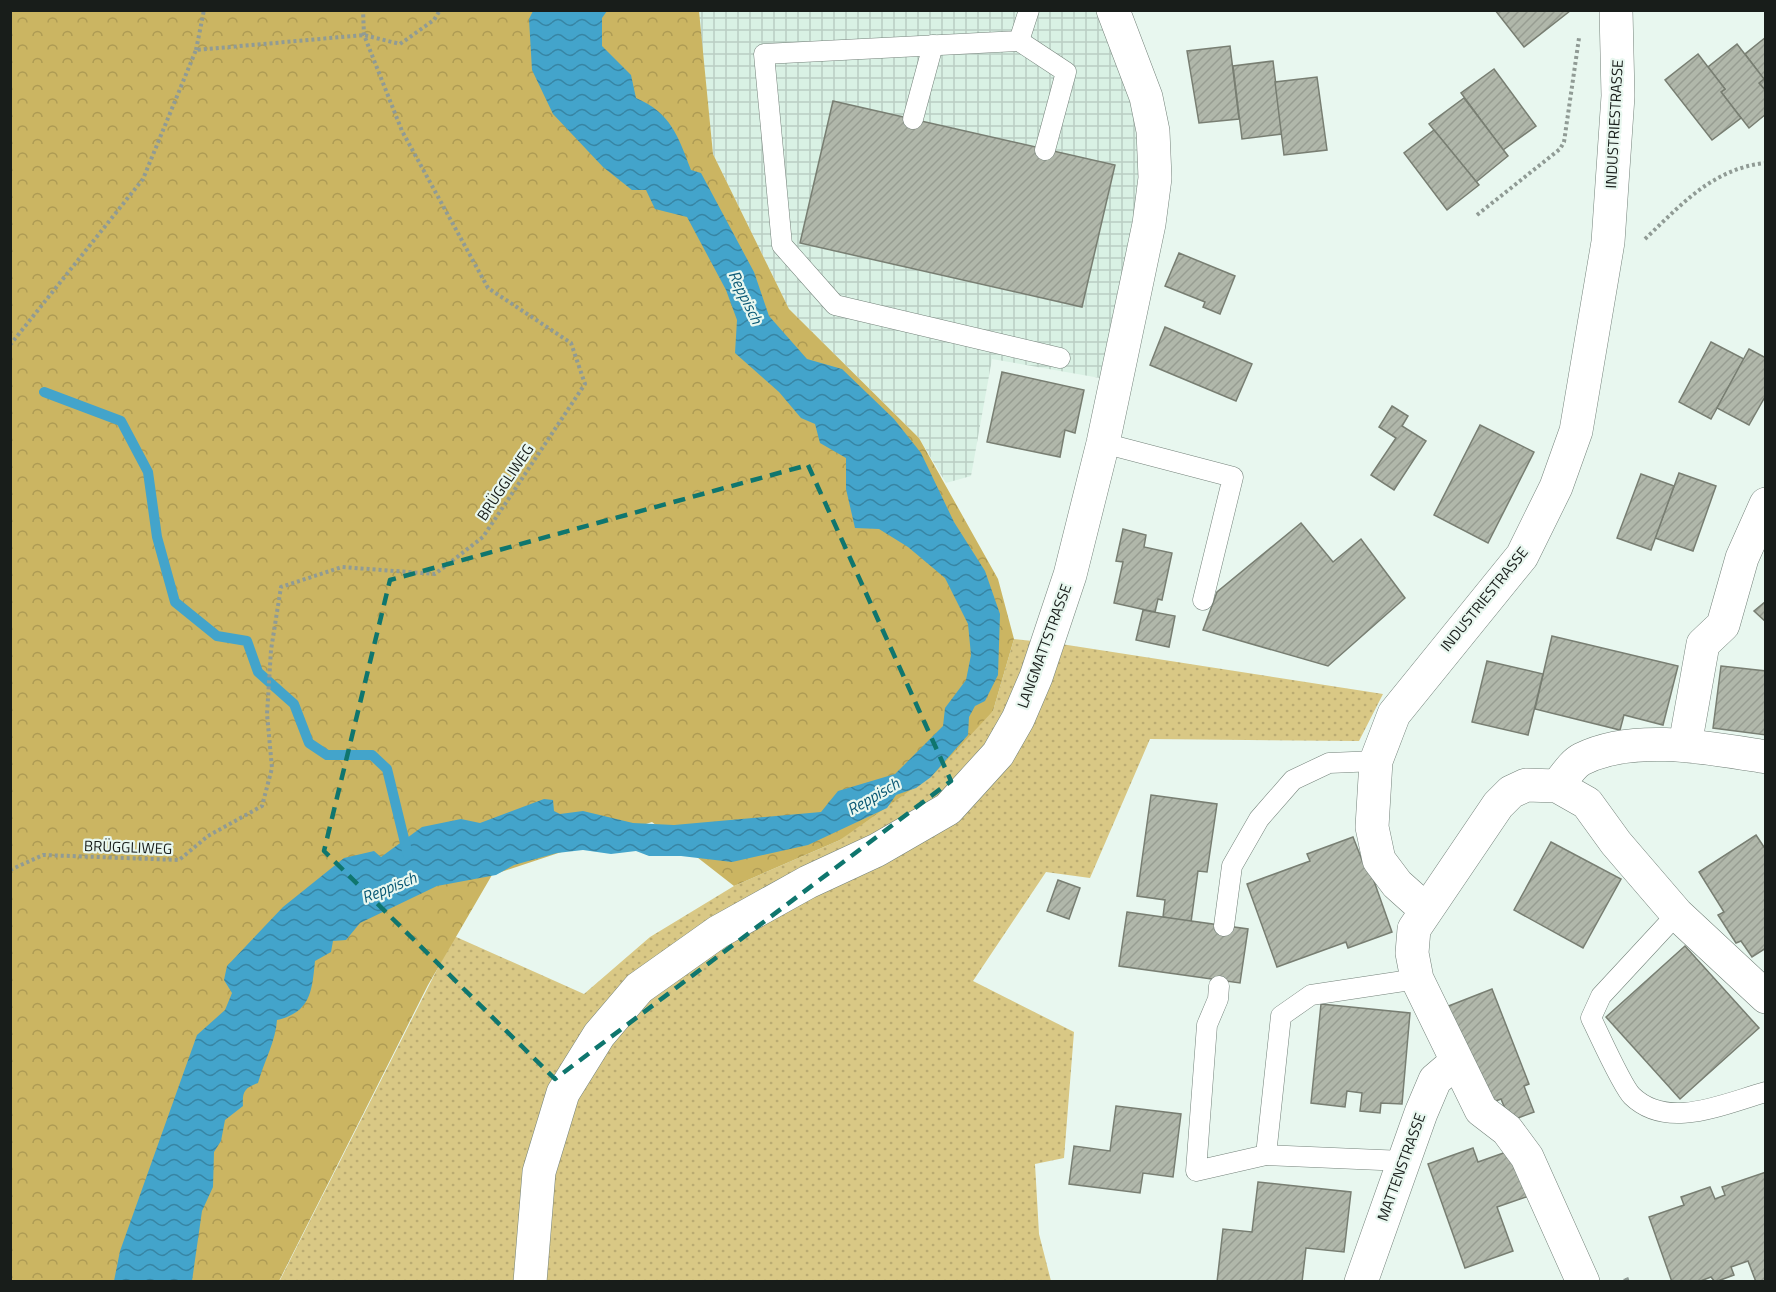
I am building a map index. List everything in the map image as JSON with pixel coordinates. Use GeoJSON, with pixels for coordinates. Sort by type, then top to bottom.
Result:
{"type":"FeatureCollection","features":[{"type":"Feature","properties":{"kind":"street","name":"LANGMATTSTRASSE"},"geometry":{"type":"LineString","coordinates":[[531,1281],[539,1173],[563,1093],[599,1035],[639,988],[718,932],[808,882],[877,850],[948,809],[998,754],[1036,677],[1070,575],[1103,443],[1149,224],[1155,178],[1153,131],[1146,97],[1113,10]]}},
{"type":"Feature","properties":{"kind":"street","name":"INDUSTRIESTRASSE"},"geometry":{"type":"LineString","coordinates":[[1426,910],[1397,884],[1379,860],[1372,819],[1376,761],[1394,714],[1522,556],[1556,487],[1576,431],[1608,242],[1618,96],[1616,10]]}},
{"type":"Feature","properties":{"kind":"street"},"geometry":{"type":"LineString","coordinates":[[1685,745],[1703,644],[1723,625],[1742,558],[1766,504]]}},
{"type":"Feature","properties":{"kind":"street"},"geometry":{"type":"LineString","coordinates":[[1557,786],[1580,760],[1621,747],[1685,745],[1766,757]]}},
{"type":"Feature","properties":{"kind":"street"},"geometry":{"type":"LineString","coordinates":[[1583,1281],[1527,1157],[1507,1130],[1480,1110],[1417,979],[1412,953],[1414,929],[1426,910],[1498,805],[1511,792],[1526,785],[1557,786],[1587,803],[1616,843],[1677,914],[1713,951],[1766,997]]}},
{"type":"Feature","properties":{"kind":"street","name":"MATTENSTRASSE"},"geometry":{"type":"LineString","coordinates":[[1360,1281],[1435,1080],[1456,1062]]}},
{"type":"Feature","properties":{"kind":"lane"},"geometry":{"type":"LineString","coordinates":[[1019,41],[1029,10]]}},
{"type":"Feature","properties":{"kind":"lane"},"geometry":{"type":"LineString","coordinates":[[1045,150],[1066,72],[1019,41],[764,54],[782,245],[835,305],[1060,358]]}},
{"type":"Feature","properties":{"kind":"lane"},"geometry":{"type":"LineString","coordinates":[[913,119],[933,45]]}},
{"type":"Feature","properties":{"kind":"lane"},"geometry":{"type":"LineString","coordinates":[[1103,443],[1233,477],[1203,600]]}},
{"type":"Feature","properties":{"kind":"lane"},"geometry":{"type":"LineString","coordinates":[[1224,926],[1232,866],[1259,819],[1293,780],[1329,763],[1376,761]]}},
{"type":"Feature","properties":{"kind":"lane"},"geometry":{"type":"LineString","coordinates":[[1677,914],[1601,996],[1591,1018],[1631,1096],[1651,1109],[1681,1115],[1766,1092]]}},
{"type":"Feature","properties":{"kind":"lane"},"geometry":{"type":"LineString","coordinates":[[1266,1155],[1281,1016],[1311,995],[1417,979]]}},
{"type":"Feature","properties":{"kind":"lane"},"geometry":{"type":"LineString","coordinates":[[1219,986],[1218,999],[1207,1025],[1196,1171],[1266,1155],[1404,1161]]}},
{"type":"Feature","properties":{"kind":"path"},"geometry":{"type":"LineString","coordinates":[[10,345],[143,179],[196,50],[204,10]]}},
{"type":"Feature","properties":{"kind":"path"},"geometry":{"type":"LineString","coordinates":[[363,10],[364,34]]}},
{"type":"Feature","properties":{"kind":"path"},"geometry":{"type":"LineString","coordinates":[[196,50],[364,34],[400,44],[434,20],[440,10]]}},
{"type":"Feature","properties":{"kind":"path","name":"BRÜGGLIWEG"},"geometry":{"type":"LineString","coordinates":[[10,870],[43,855],[179,860],[208,836],[262,806],[272,768],[267,714],[271,650],[281,587],[342,567],[435,574],[483,537],[585,384],[571,343],[488,288],[402,131],[364,34]]}},
{"type":"Feature","properties":{"kind":"path"},"geometry":{"type":"LineString","coordinates":[[1477,215],[1560,149],[1564,142],[1579,34]]}},
{"type":"Feature","properties":{"kind":"path"},"geometry":{"type":"LineString","coordinates":[[1608,242],[1642,242],[1698,189],[1746,165],[1766,164]]}},
{"type":"Feature","properties":{"kind":"highlighted area"},"geometry":{"type":"Polygon","coordinates":[[[808,465],[951,781],[555,1079],[324,851],[390,580],[808,465]]]}},
{"type":"Feature","properties":{"kind":"shaded area"},"geometry":{"type":"Polygon","coordinates":[[[698,11],[1097,11],[1135,101],[1142,163],[1134,225],[1100,378],[992,359],[971,476],[946,483],[919,438],[789,309],[713,154],[698,11]]]}},
{"type":"Feature","properties":{"kind":"shaded area"},"geometry":{"type":"Polygon","coordinates":[[[1014,639],[1061,644],[1383,694],[1359,741],[1150,739],[1090,878],[1046,872],[973,981],[1074,1032],[1064,1158],[1035,1164],[1039,1234],[1051,1281],[279,1282],[454,936],[584,994],[650,937],[734,886],[840,840],[993,711],[1014,639]]]}},
{"type":"Feature","properties":{"kind":"green space"},"geometry":{"type":"Polygon","coordinates":[[[10,11],[699,11],[713,154],[789,309],[919,438],[998,579],[1014,639],[993,711],[936,772],[840,840],[734,886],[652,822],[492,875],[428,985],[279,1281],[11,1281],[10,11]]]}},
{"type":"Feature","properties":{"kind":"water","name":"Reppisch"},"geometry":{"type":"Polygon","coordinates":[[[533,11],[607,11],[602,18],[602,46],[631,75],[636,98],[658,111],[672,127],[691,170],[701,173],[754,272],[769,316],[807,359],[842,369],[894,419],[921,453],[954,522],[985,571],[1000,614],[998,675],[985,701],[975,706],[969,717],[968,735],[931,777],[916,788],[896,795],[887,808],[808,845],[732,862],[681,856],[649,856],[636,851],[611,854],[583,850],[557,853],[514,865],[496,875],[437,886],[360,923],[346,940],[333,941],[331,952],[315,961],[313,982],[308,999],[297,1012],[277,1020],[272,1043],[258,1083],[245,1091],[243,1106],[225,1120],[221,1141],[214,1152],[213,1187],[202,1211],[192,1281],[114,1281],[120,1251],[197,1035],[225,1010],[232,993],[224,980],[227,966],[283,907],[344,858],[374,851],[381,857],[422,827],[461,819],[480,823],[544,799],[553,800],[554,811],[560,814],[583,811],[633,823],[674,825],[821,812],[838,791],[895,774],[943,726],[945,708],[966,680],[971,655],[968,624],[945,578],[908,547],[879,529],[855,528],[846,489],[846,458],[820,443],[815,424],[801,418],[779,392],[735,353],[737,320],[726,290],[687,217],[655,209],[646,190],[632,190],[603,167],[553,114],[532,70],[529,19],[533,11]]]}},
{"type":"Feature","properties":{"kind":"building"},"geometry":{"type":"Polygon","coordinates":[[[1495,10],[1570,10],[1570,11],[1524,47],[1495,10]]]}},
{"type":"Feature","properties":{"kind":"building"},"geometry":{"type":"Polygon","coordinates":[[[1766,37],[1766,91],[1759,83],[1764,79],[1745,54],[1766,37]]]}},
{"type":"Feature","properties":{"kind":"building"},"geometry":{"type":"Polygon","coordinates":[[[1737,44],[1764,79],[1759,83],[1766,91],[1766,114],[1749,128],[1721,92],[1725,89],[1708,67],[1737,44]]]}},
{"type":"Feature","properties":{"kind":"building"},"geometry":{"type":"Polygon","coordinates":[[[1230,46],[1239,119],[1199,123],[1187,51],[1230,46]]]}},
{"type":"Feature","properties":{"kind":"building"},"geometry":{"type":"Polygon","coordinates":[[[1698,54],[1725,89],[1721,92],[1741,118],[1712,140],[1665,80],[1698,54]]]}},
{"type":"Feature","properties":{"kind":"building"},"geometry":{"type":"Polygon","coordinates":[[[1273,61],[1282,134],[1242,139],[1233,66],[1273,61]]]}},
{"type":"Feature","properties":{"kind":"building"},"geometry":{"type":"Polygon","coordinates":[[[1494,69],[1536,126],[1503,150],[1461,93],[1494,69]]]}},
{"type":"Feature","properties":{"kind":"building"},"geometry":{"type":"Polygon","coordinates":[[[1317,77],[1327,150],[1284,155],[1275,82],[1317,77]]]}},
{"type":"Feature","properties":{"kind":"building"},"geometry":{"type":"Polygon","coordinates":[[[1464,98],[1508,156],[1476,182],[1429,124],[1464,98]]]}},
{"type":"Feature","properties":{"kind":"building"},"geometry":{"type":"Polygon","coordinates":[[[833,101],[1115,165],[1082,307],[800,243],[833,101]]]}},
{"type":"Feature","properties":{"kind":"building"},"geometry":{"type":"Polygon","coordinates":[[[1434,130],[1479,185],[1447,210],[1404,153],[1434,130]]]}},
{"type":"Feature","properties":{"kind":"building"},"geometry":{"type":"Polygon","coordinates":[[[1179,253],[1235,276],[1220,314],[1203,307],[1205,302],[1165,286],[1179,253]]]}},
{"type":"Feature","properties":{"kind":"building"},"geometry":{"type":"Polygon","coordinates":[[[1165,327],[1252,364],[1236,401],[1150,365],[1165,327]]]}},
{"type":"Feature","properties":{"kind":"building"},"geometry":{"type":"Polygon","coordinates":[[[1711,342],[1744,359],[1711,419],[1679,402],[1711,342]]]}},
{"type":"Feature","properties":{"kind":"building"},"geometry":{"type":"Polygon","coordinates":[[[1749,349],[1766,358],[1766,395],[1749,425],[1717,408],[1749,349]]]}},
{"type":"Feature","properties":{"kind":"building"},"geometry":{"type":"Polygon","coordinates":[[[1002,372],[1084,390],[1075,433],[1065,430],[1060,457],[987,442],[1002,372]]]}},
{"type":"Feature","properties":{"kind":"building"},"geometry":{"type":"Polygon","coordinates":[[[1392,406],[1408,416],[1402,426],[1426,441],[1394,490],[1371,475],[1396,438],[1379,427],[1392,406]]]}},
{"type":"Feature","properties":{"kind":"building"},"geometry":{"type":"Polygon","coordinates":[[[1480,425],[1534,452],[1488,543],[1434,515],[1480,425]]]}},
{"type":"Feature","properties":{"kind":"building"},"geometry":{"type":"Polygon","coordinates":[[[1679,473],[1716,486],[1693,551],[1655,538],[1679,473]]]}},
{"type":"Feature","properties":{"kind":"building"},"geometry":{"type":"Polygon","coordinates":[[[1641,474],[1674,486],[1651,550],[1617,538],[1641,474]]]}},
{"type":"Feature","properties":{"kind":"building"},"geometry":{"type":"Polygon","coordinates":[[[1301,523],[1333,562],[1361,539],[1405,598],[1328,666],[1203,630],[1217,592],[1301,523]]]}},
{"type":"Feature","properties":{"kind":"building"},"geometry":{"type":"Polygon","coordinates":[[[1123,529],[1146,535],[1144,547],[1172,553],[1162,600],[1158,599],[1155,612],[1114,603],[1123,562],[1116,561],[1123,529]]]}},
{"type":"Feature","properties":{"kind":"building"},"geometry":{"type":"Polygon","coordinates":[[[1766,601],[1766,622],[1754,611],[1766,601]]]}},
{"type":"Feature","properties":{"kind":"building"},"geometry":{"type":"Polygon","coordinates":[[[1143,610],[1175,616],[1169,647],[1136,640],[1143,610]]]}},
{"type":"Feature","properties":{"kind":"building"},"geometry":{"type":"Polygon","coordinates":[[[1552,636],[1678,666],[1663,725],[1624,715],[1620,730],[1535,709],[1552,636]]]}},
{"type":"Feature","properties":{"kind":"building"},"geometry":{"type":"Polygon","coordinates":[[[1487,661],[1543,674],[1528,735],[1472,722],[1487,661]]]}},
{"type":"Feature","properties":{"kind":"building"},"geometry":{"type":"Polygon","coordinates":[[[1721,666],[1766,671],[1766,735],[1713,728],[1721,666]]]}},
{"type":"Feature","properties":{"kind":"building"},"geometry":{"type":"Polygon","coordinates":[[[1151,795],[1217,804],[1207,872],[1198,871],[1191,922],[1163,917],[1165,900],[1137,896],[1151,795]]]}},
{"type":"Feature","properties":{"kind":"building"},"geometry":{"type":"Polygon","coordinates":[[[1756,835],[1766,850],[1766,948],[1752,957],[1741,941],[1736,943],[1718,915],[1724,912],[1699,872],[1756,835]]]}},
{"type":"Feature","properties":{"kind":"building"},"geometry":{"type":"Polygon","coordinates":[[[1353,837],[1364,865],[1368,864],[1392,932],[1348,948],[1346,942],[1277,967],[1247,884],[1310,861],[1307,854],[1353,837]]]}},
{"type":"Feature","properties":{"kind":"building"},"geometry":{"type":"Polygon","coordinates":[[[1551,842],[1621,879],[1583,948],[1514,910],[1551,842]]]}},
{"type":"Feature","properties":{"kind":"building"},"geometry":{"type":"Polygon","coordinates":[[[1058,880],[1080,888],[1069,919],[1047,911],[1058,880]]]}},
{"type":"Feature","properties":{"kind":"building"},"geometry":{"type":"Polygon","coordinates":[[[1127,912],[1248,929],[1240,983],[1119,966],[1127,912]]]}},
{"type":"Feature","properties":{"kind":"building"},"geometry":{"type":"Polygon","coordinates":[[[1685,946],[1759,1028],[1680,1099],[1606,1017],[1685,946]]]}},
{"type":"Feature","properties":{"kind":"building"},"geometry":{"type":"Polygon","coordinates":[[[1492,989],[1529,1084],[1524,1086],[1534,1112],[1510,1121],[1501,1099],[1485,1105],[1446,1007],[1492,989]]]}},
{"type":"Feature","properties":{"kind":"building"},"geometry":{"type":"Polygon","coordinates":[[[1321,1004],[1410,1013],[1402,1104],[1381,1103],[1380,1113],[1360,1111],[1362,1093],[1347,1091],[1345,1107],[1311,1103],[1321,1004]]]}},
{"type":"Feature","properties":{"kind":"building"},"geometry":{"type":"Polygon","coordinates":[[[1116,1106],[1181,1114],[1173,1177],[1143,1173],[1140,1193],[1069,1184],[1074,1146],[1110,1151],[1116,1106]]]}},
{"type":"Feature","properties":{"kind":"building"},"geometry":{"type":"Polygon","coordinates":[[[1473,1148],[1478,1162],[1512,1150],[1529,1196],[1497,1207],[1513,1251],[1465,1268],[1428,1164],[1473,1148]]]}},
{"type":"Feature","properties":{"kind":"building"},"geometry":{"type":"Polygon","coordinates":[[[1766,1172],[1766,1282],[1756,1282],[1748,1261],[1731,1267],[1734,1275],[1715,1282],[1711,1277],[1698,1282],[1672,1282],[1649,1217],[1684,1205],[1681,1197],[1710,1187],[1715,1199],[1725,1195],[1722,1187],[1766,1172]]]}},
{"type":"Feature","properties":{"kind":"building"},"geometry":{"type":"Polygon","coordinates":[[[1258,1182],[1351,1192],[1344,1252],[1306,1248],[1302,1282],[1217,1282],[1223,1229],[1252,1232],[1258,1182]]]}},
{"type":"Feature","properties":{"kind":"waterway"},"geometry":{"type":"LineString","coordinates":[[44,392],[121,421],[148,472],[157,537],[175,602],[217,636],[247,641],[258,672],[294,704],[309,743],[327,755],[372,755],[387,769],[408,855]]}}]}
